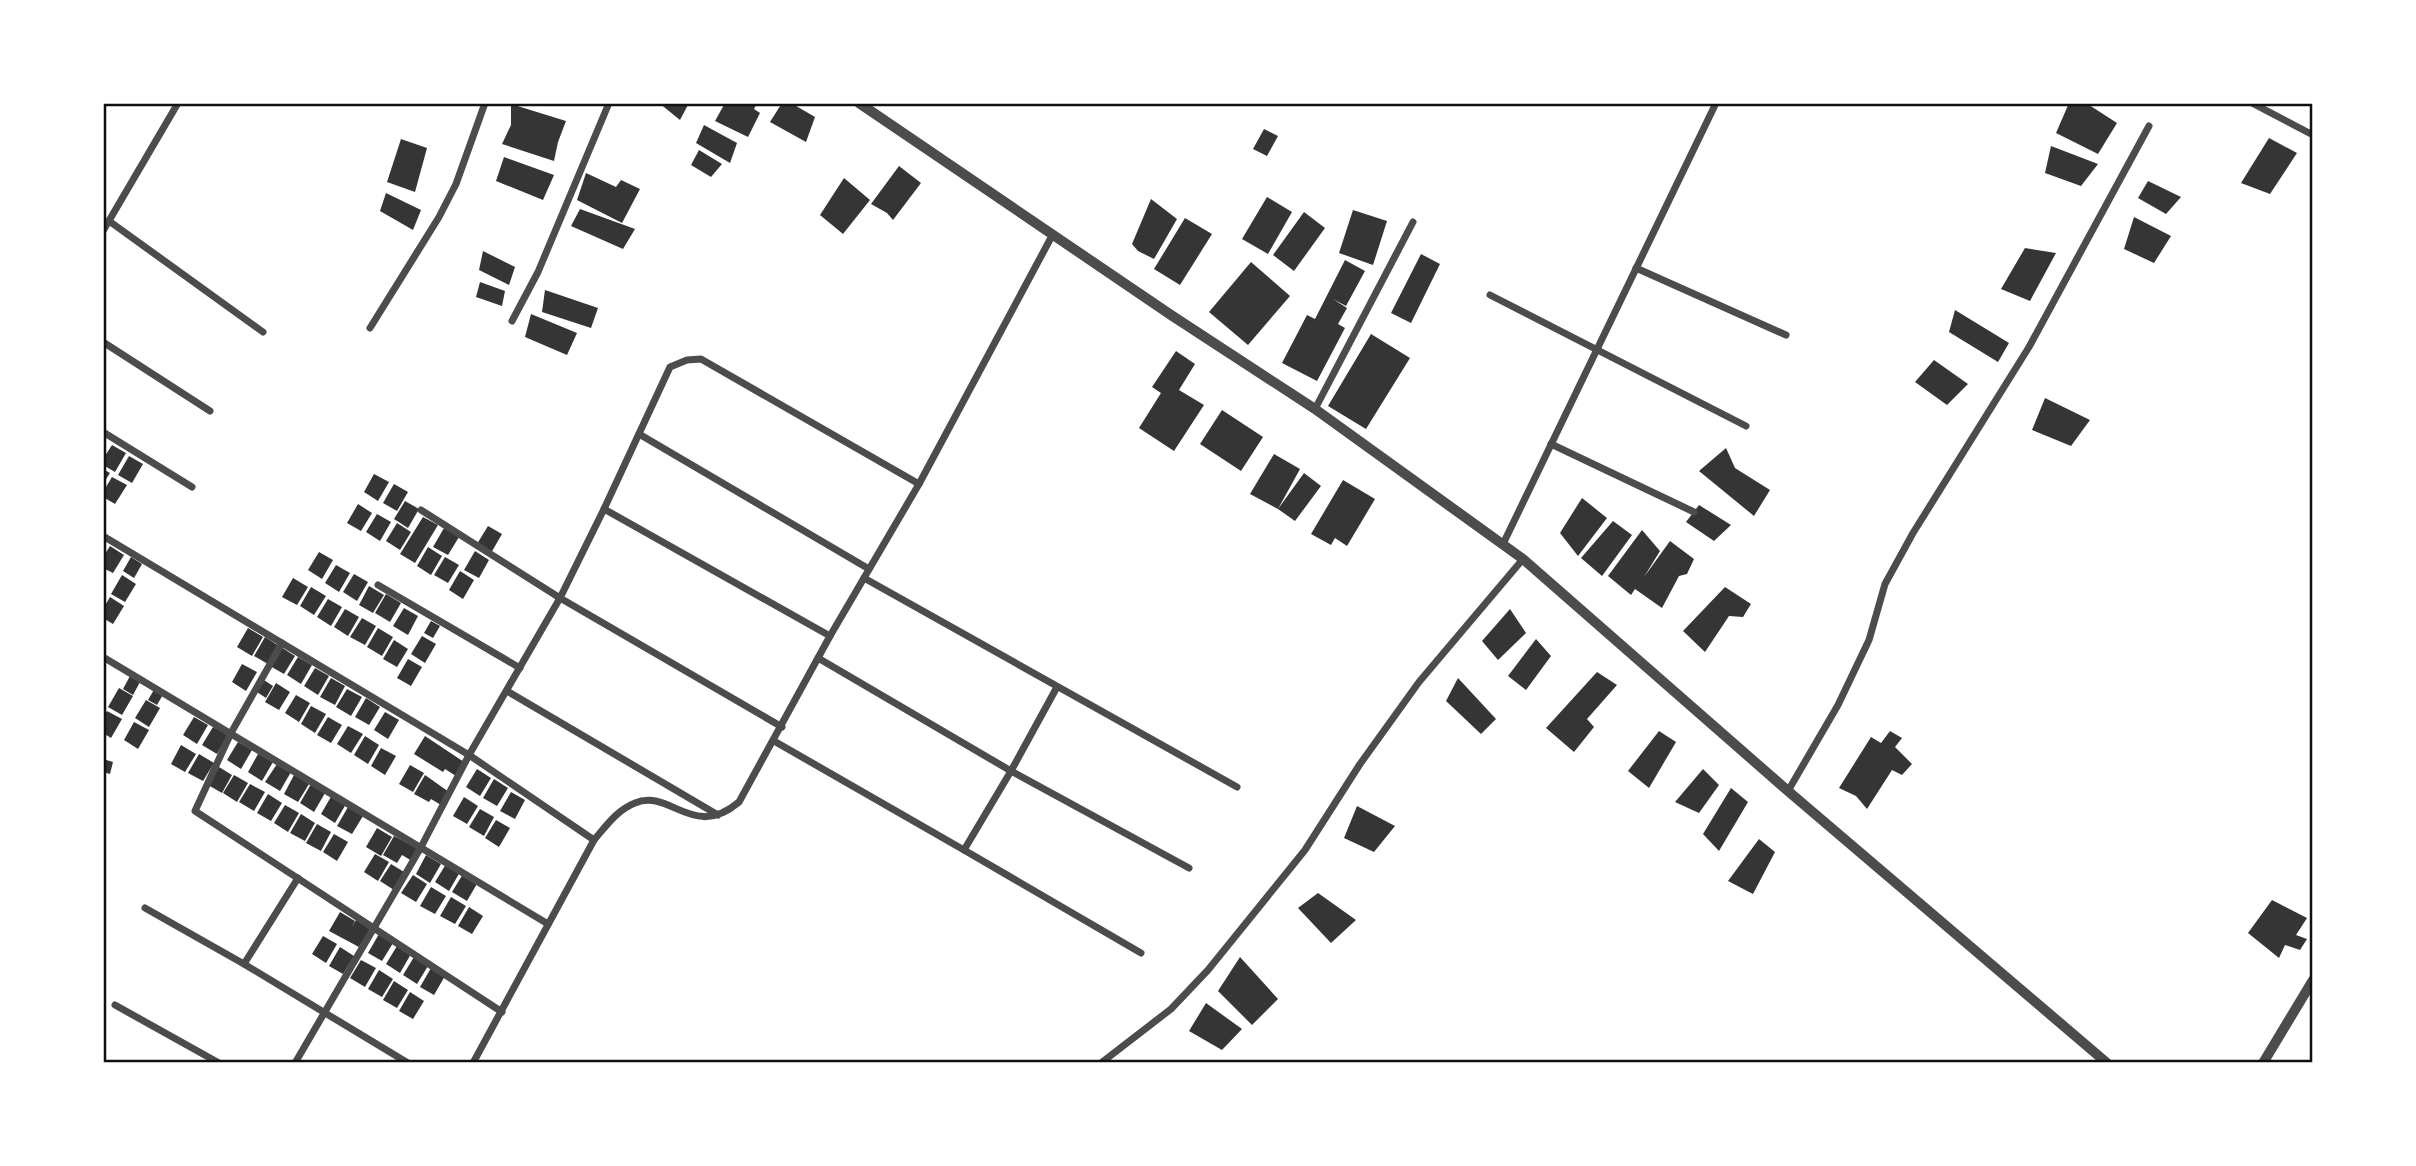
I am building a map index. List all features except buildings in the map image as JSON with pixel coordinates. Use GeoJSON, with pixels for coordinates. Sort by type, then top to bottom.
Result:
{"type":"FeatureCollection","features":[{"type":"Feature","properties":{"kind":"street"},"geometry":{"type":"LineString","coordinates":[[103,231],[178,103]]}},
{"type":"Feature","properties":{"kind":"street"},"geometry":{"type":"LineString","coordinates":[[370,328],[445,206],[470,151],[485,103]]}},
{"type":"Feature","properties":{"kind":"street"},"geometry":{"type":"LineString","coordinates":[[512,321],[538,272],[609,103]]}},
{"type":"Feature","properties":{"kind":"street"},"geometry":{"type":"LineString","coordinates":[[859,103],[1171,315],[1315,409],[1523,559],[1788,791],[2108,1063]]}},
{"type":"Feature","properties":{"kind":"street"},"geometry":{"type":"LineString","coordinates":[[1503,544],[1716,103]]}},
{"type":"Feature","properties":{"kind":"street"},"geometry":{"type":"LineString","coordinates":[[2252,103],[2313,135]]}},
{"type":"Feature","properties":{"kind":"street"},"geometry":{"type":"LineString","coordinates":[[1788,791],[1839,705],[1869,640],[1885,584],[1913,533],[2029,347],[2149,126]]}},
{"type":"Feature","properties":{"kind":"street"},"geometry":{"type":"LineString","coordinates":[[109,221],[264,332]]}},
{"type":"Feature","properties":{"kind":"street"},"geometry":{"type":"LineString","coordinates":[[1315,409],[1413,222]]}},
{"type":"Feature","properties":{"kind":"street"},"geometry":{"type":"LineString","coordinates":[[473,1063],[594,840],[618,813],[637,802],[657,802],[697,816],[718,815],[725,814],[739,802],[830,636],[919,484],[1053,234]]}},
{"type":"Feature","properties":{"kind":"street"},"geometry":{"type":"LineString","coordinates":[[1636,268],[1786,335]]}},
{"type":"Feature","properties":{"kind":"street"},"geometry":{"type":"LineString","coordinates":[[1490,295],[1746,426]]}},
{"type":"Feature","properties":{"kind":"street"},"geometry":{"type":"LineString","coordinates":[[103,342],[210,411]]}},
{"type":"Feature","properties":{"kind":"street"},"geometry":{"type":"LineString","coordinates":[[295,1063],[420,849],[469,755],[560,598],[670,367],[687,360],[701,359],[919,484]]}},
{"type":"Feature","properties":{"kind":"street"},"geometry":{"type":"LineString","coordinates":[[103,432],[192,487]]}},
{"type":"Feature","properties":{"kind":"street"},"geometry":{"type":"LineString","coordinates":[[639,433],[869,569]]}},
{"type":"Feature","properties":{"kind":"street"},"geometry":{"type":"LineString","coordinates":[[1551,444],[1694,512]]}},
{"type":"Feature","properties":{"kind":"street"},"geometry":{"type":"LineString","coordinates":[[604,509],[830,636]]}},
{"type":"Feature","properties":{"kind":"street"},"geometry":{"type":"LineString","coordinates":[[421,510],[560,598],[782,727]]}},
{"type":"Feature","properties":{"kind":"street"},"geometry":{"type":"LineString","coordinates":[[103,537],[469,755],[594,840]]}},
{"type":"Feature","properties":{"kind":"street"},"geometry":{"type":"LineString","coordinates":[[1101,1063],[1171,1009],[1208,970],[1305,850],[1360,764],[1419,682],[1523,559]]}},
{"type":"Feature","properties":{"kind":"street"},"geometry":{"type":"LineString","coordinates":[[864,579],[1237,787]]}},
{"type":"Feature","properties":{"kind":"street"},"geometry":{"type":"LineString","coordinates":[[378,585],[520,668]]}},
{"type":"Feature","properties":{"kind":"street"},"geometry":{"type":"LineString","coordinates":[[282,643],[231,733],[195,811],[502,1012]]}},
{"type":"Feature","properties":{"kind":"street"},"geometry":{"type":"LineString","coordinates":[[103,657],[548,924]]}},
{"type":"Feature","properties":{"kind":"street"},"geometry":{"type":"LineString","coordinates":[[818,658],[1012,771],[1189,868]]}},
{"type":"Feature","properties":{"kind":"street"},"geometry":{"type":"LineString","coordinates":[[964,850],[1012,771],[1057,687]]}},
{"type":"Feature","properties":{"kind":"street"},"geometry":{"type":"LineString","coordinates":[[507,691],[718,815]]}},
{"type":"Feature","properties":{"kind":"street"},"geometry":{"type":"LineString","coordinates":[[774,741],[1141,953]]}},
{"type":"Feature","properties":{"kind":"street"},"geometry":{"type":"LineString","coordinates":[[244,964],[298,878]]}},
{"type":"Feature","properties":{"kind":"street"},"geometry":{"type":"LineString","coordinates":[[145,908],[408,1063]]}},
{"type":"Feature","properties":{"kind":"street"},"geometry":{"type":"LineString","coordinates":[[2263,1063],[2313,981]]}},
{"type":"Feature","properties":{"kind":"street"},"geometry":{"type":"LineString","coordinates":[[115,1005],[219,1063]]}}]}
